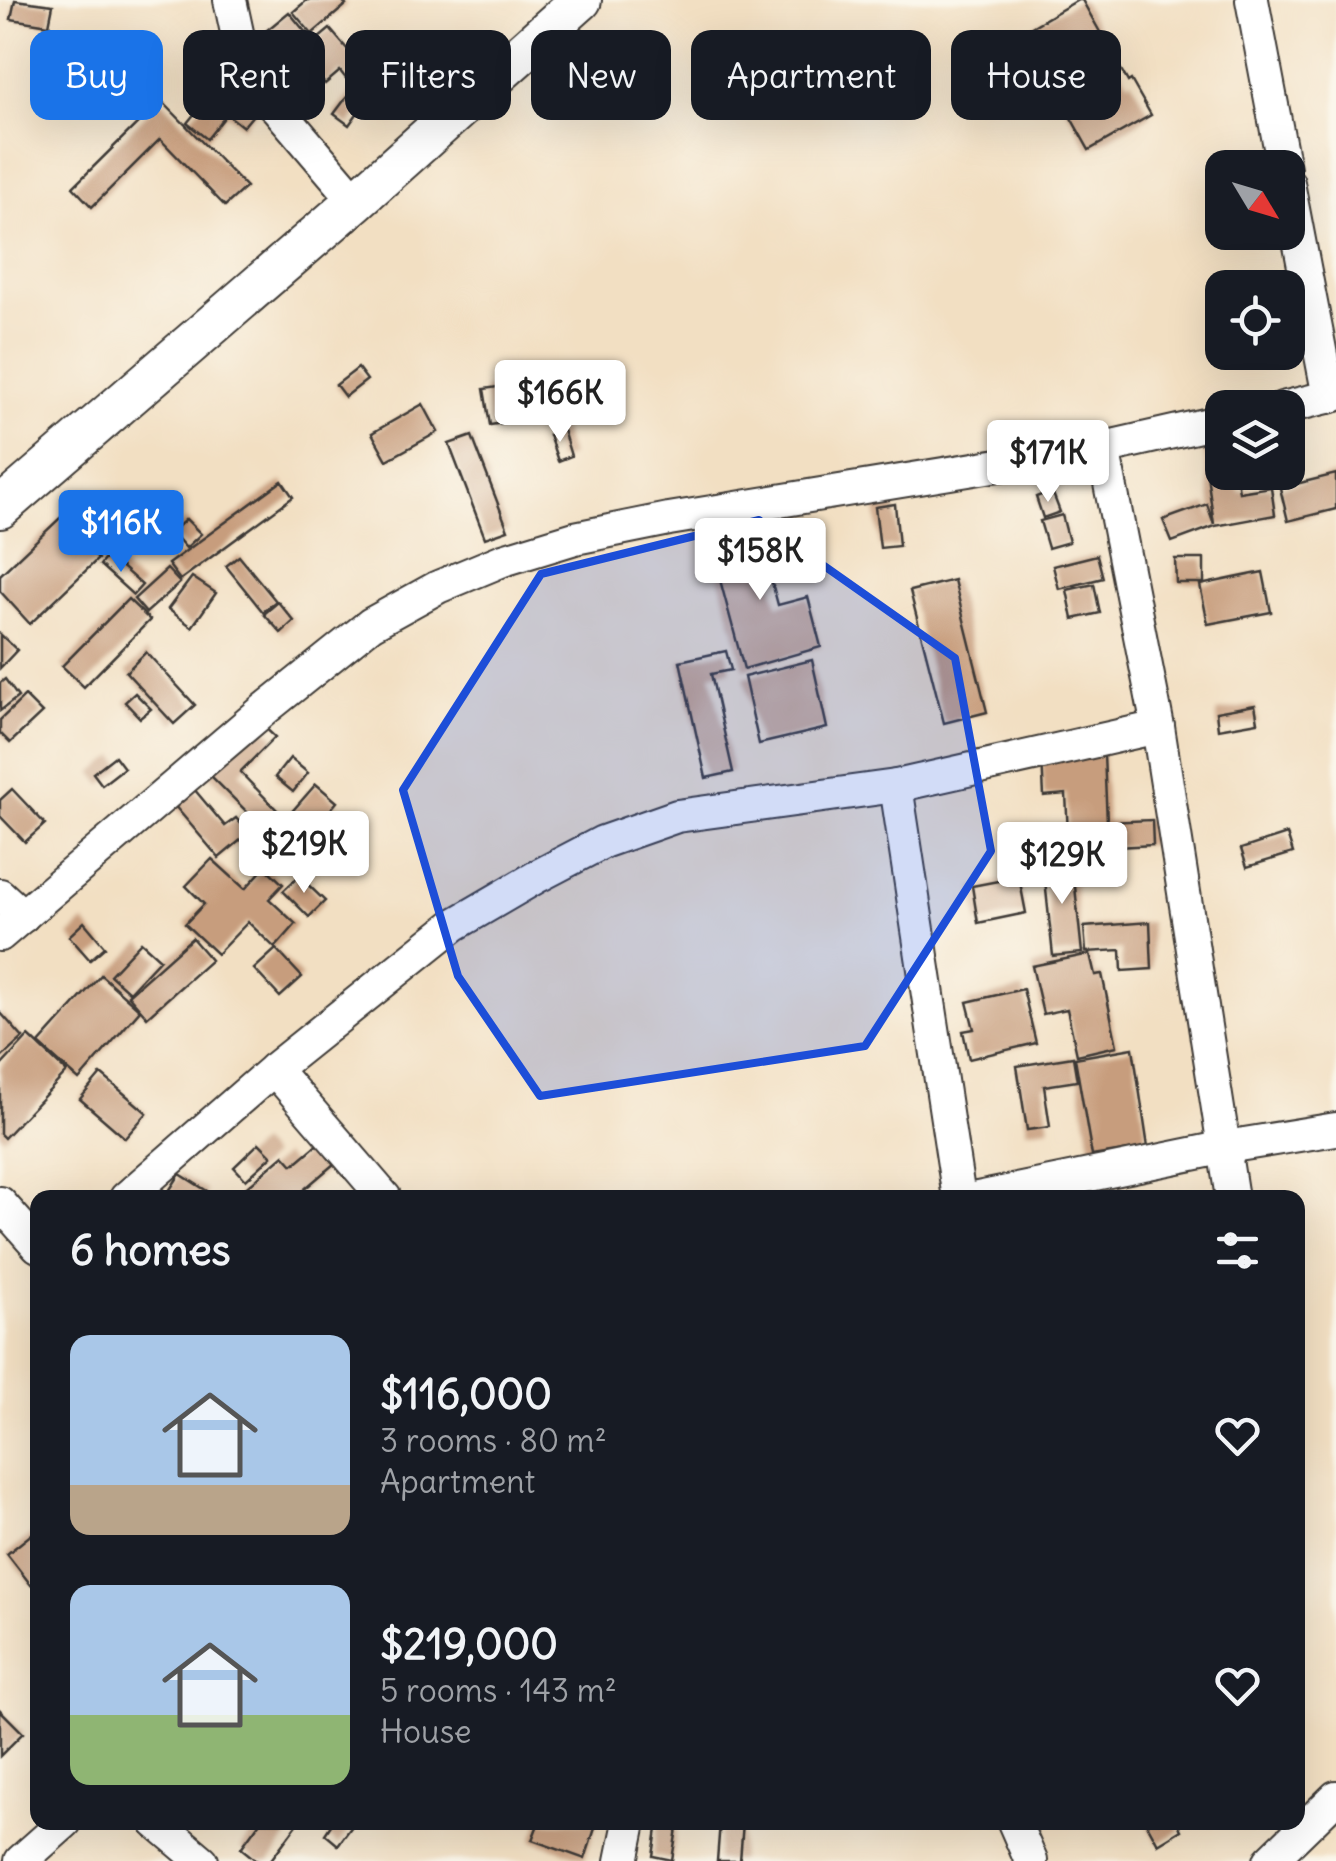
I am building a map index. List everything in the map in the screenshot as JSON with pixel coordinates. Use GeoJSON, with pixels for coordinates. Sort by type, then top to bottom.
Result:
{"type":"FeatureCollection","features":[{"type":"Feature","properties":{"kind":"main road"},"geometry":{"type":"LineString","coordinates":[[0,508],[581,0]]}},
{"type":"Feature","properties":{"kind":"street"},"geometry":{"type":"LineString","coordinates":[[230,0],[244,65],[256,89],[356,200]]}},
{"type":"Feature","properties":{"kind":"street"},"geometry":{"type":"LineString","coordinates":[[1252,0],[1281,150]]}},
{"type":"Feature","properties":{"kind":"street"},"geometry":{"type":"LineString","coordinates":[[1302,250],[1333,396],[1305,403]]}},
{"type":"Feature","properties":{"kind":"street"},"geometry":{"type":"LineString","coordinates":[[8,915],[371,624],[438,587],[502,560],[575,538],[669,519],[1102,448],[1205,425]]}},
{"type":"Feature","properties":{"kind":"street"},"geometry":{"type":"LineString","coordinates":[[1102,448],[1158,727],[1231,1190]]}},
{"type":"Feature","properties":{"kind":"street"},"geometry":{"type":"LineString","coordinates":[[135,1190],[274,1069],[454,925],[603,842],[677,816],[896,786],[1158,727]]}},
{"type":"Feature","properties":{"kind":"street"},"geometry":{"type":"LineString","coordinates":[[896,786],[958,1190]]}},
{"type":"Feature","properties":{"kind":"street"},"geometry":{"type":"LineString","coordinates":[[274,1069],[378,1190]]}},
{"type":"Feature","properties":{"kind":"street"},"geometry":{"type":"LineString","coordinates":[[1017,1190],[1336,1129]]}},
{"type":"Feature","properties":{"kind":"street"},"geometry":{"type":"LineString","coordinates":[[0,1203],[30,1237]]}},
{"type":"Feature","properties":{"kind":"street"},"geometry":{"type":"LineString","coordinates":[[1305,1827],[1336,1797]]}},
{"type":"Feature","properties":{"kind":"street"},"geometry":{"type":"LineString","coordinates":[[21,1861],[56,1830]]}},
{"type":"Feature","properties":{"kind":"street"},"geometry":{"type":"LineString","coordinates":[[165,1830],[202,1861]]}},
{"type":"Feature","properties":{"kind":"street"},"geometry":{"type":"LineString","coordinates":[[622,1861],[628,1830]]}},
{"type":"Feature","properties":{"kind":"street"},"geometry":{"type":"LineString","coordinates":[[1017,1830],[1031,1861]]}},
{"type":"Feature","properties":{"kind":"street"},"geometry":{"type":"LineString","coordinates":[[1270,1861],[1302,1830]]}},
{"type":"Feature","properties":{"kind":"highlighted area"},"geometry":{"type":"Polygon","coordinates":[[[759,520],[955,658],[991,851],[865,1046],[540,1096],[458,976],[403,790],[541,574],[759,520]]]}},
{"type":"Feature","properties":{"kind":"building"},"geometry":{"type":"Polygon","coordinates":[[[15,0],[53,5],[49,25],[11,19],[15,0]]]}},
{"type":"Feature","properties":{"kind":"building"},"geometry":{"type":"Polygon","coordinates":[[[307,0],[342,0],[346,5],[317,30],[309,30],[293,12],[307,0]]]}},
{"type":"Feature","properties":{"kind":"building"},"geometry":{"type":"Polygon","coordinates":[[[1082,0],[1099,30],[1026,30],[1082,0]]]}},
{"type":"Feature","properties":{"kind":"building"},"geometry":{"type":"Polygon","coordinates":[[[289,12],[304,30],[267,30],[289,12]]]}},
{"type":"Feature","properties":{"kind":"building"},"geometry":{"type":"Polygon","coordinates":[[[330,29],[345,46],[345,77],[340,71],[325,84],[325,33],[330,29]]]}},
{"type":"Feature","properties":{"kind":"building"},"geometry":{"type":"Polygon","coordinates":[[[1121,70],[1151,115],[1089,150],[1072,120],[1121,120],[1121,70]]]}},
{"type":"Feature","properties":{"kind":"building"},"geometry":{"type":"Polygon","coordinates":[[[345,99],[345,120],[353,120],[349,125],[334,114],[345,99]]]}},
{"type":"Feature","properties":{"kind":"building"},"geometry":{"type":"Polygon","coordinates":[[[163,102],[246,187],[225,206],[160,139],[92,207],[73,187],[141,120],[163,120],[163,102]]]}},
{"type":"Feature","properties":{"kind":"building"},"geometry":{"type":"Polygon","coordinates":[[[189,120],[222,120],[207,139],[187,123],[189,120]]]}},
{"type":"Feature","properties":{"kind":"building"},"geometry":{"type":"Polygon","coordinates":[[[358,368],[367,380],[345,397],[336,385],[358,368]]]}},
{"type":"Feature","properties":{"kind":"building"},"geometry":{"type":"Polygon","coordinates":[[[593,371],[599,407],[547,416],[541,380],[593,371]]]}},
{"type":"Feature","properties":{"kind":"building"},"geometry":{"type":"Polygon","coordinates":[[[538,381],[543,417],[490,425],[484,389],[538,381]]]}},
{"type":"Feature","properties":{"kind":"building"},"geometry":{"type":"Polygon","coordinates":[[[423,404],[438,432],[387,460],[372,433],[423,404]]]}},
{"type":"Feature","properties":{"kind":"building"},"geometry":{"type":"Polygon","coordinates":[[[563,430],[571,456],[558,461],[549,435],[563,430]]]}},
{"type":"Feature","properties":{"kind":"building"},"geometry":{"type":"Polygon","coordinates":[[[472,436],[508,530],[485,538],[449,444],[472,436]]]}},
{"type":"Feature","properties":{"kind":"building"},"geometry":{"type":"Polygon","coordinates":[[[1336,474],[1336,509],[1288,521],[1280,490],[1305,490],[1305,482],[1336,474]]]}},
{"type":"Feature","properties":{"kind":"building"},"geometry":{"type":"Polygon","coordinates":[[[282,481],[293,497],[180,580],[168,564],[282,481]]]}},
{"type":"Feature","properties":{"kind":"building"},"geometry":{"type":"Polygon","coordinates":[[[1209,490],[1271,490],[1275,515],[1215,526],[1172,542],[1163,520],[1207,504],[1214,524],[1209,490]]]}},
{"type":"Feature","properties":{"kind":"building"},"geometry":{"type":"Polygon","coordinates":[[[1052,491],[1060,512],[1043,518],[1036,497],[1052,491]]]}},
{"type":"Feature","properties":{"kind":"building"},"geometry":{"type":"Polygon","coordinates":[[[895,504],[899,546],[880,548],[875,507],[895,504]]]}},
{"type":"Feature","properties":{"kind":"building"},"geometry":{"type":"Polygon","coordinates":[[[137,511],[152,528],[126,552],[110,534],[137,511]]]}},
{"type":"Feature","properties":{"kind":"building"},"geometry":{"type":"Polygon","coordinates":[[[1062,515],[1069,542],[1048,548],[1040,521],[1062,515]]]}},
{"type":"Feature","properties":{"kind":"building"},"geometry":{"type":"Polygon","coordinates":[[[60,518],[98,559],[30,624],[0,591],[0,575],[60,518]]]}},
{"type":"Feature","properties":{"kind":"building"},"geometry":{"type":"Polygon","coordinates":[[[186,519],[201,534],[186,548],[172,532],[186,519]]]}},
{"type":"Feature","properties":{"kind":"building"},"geometry":{"type":"Polygon","coordinates":[[[757,526],[778,605],[808,597],[821,647],[744,669],[709,539],[757,526]]]}},
{"type":"Feature","properties":{"kind":"building"},"geometry":{"type":"Polygon","coordinates":[[[801,530],[809,572],[790,575],[782,534],[801,530]]]}},
{"type":"Feature","properties":{"kind":"building"},"geometry":{"type":"Polygon","coordinates":[[[108,555],[142,585],[133,595],[100,565],[108,555]]]}},
{"type":"Feature","properties":{"kind":"building"},"geometry":{"type":"Polygon","coordinates":[[[1097,555],[1103,578],[1059,589],[1053,566],[1097,555]]]}},
{"type":"Feature","properties":{"kind":"building"},"geometry":{"type":"Polygon","coordinates":[[[239,556],[276,601],[263,612],[226,566],[239,556]]]}},
{"type":"Feature","properties":{"kind":"building"},"geometry":{"type":"Polygon","coordinates":[[[1175,559],[1204,559],[1204,583],[1176,583],[1175,559]]]}},
{"type":"Feature","properties":{"kind":"building"},"geometry":{"type":"Polygon","coordinates":[[[167,569],[180,583],[146,613],[134,599],[167,569]]]}},
{"type":"Feature","properties":{"kind":"building"},"geometry":{"type":"Polygon","coordinates":[[[1263,572],[1271,612],[1208,624],[1200,585],[1263,572]]]}},
{"type":"Feature","properties":{"kind":"building"},"geometry":{"type":"Polygon","coordinates":[[[192,577],[216,593],[192,627],[168,609],[192,577]]]}},
{"type":"Feature","properties":{"kind":"building"},"geometry":{"type":"Polygon","coordinates":[[[954,580],[987,712],[944,723],[910,591],[954,580]]]}},
{"type":"Feature","properties":{"kind":"building"},"geometry":{"type":"Polygon","coordinates":[[[1094,584],[1100,613],[1073,619],[1067,590],[1094,584]]]}},
{"type":"Feature","properties":{"kind":"building"},"geometry":{"type":"Polygon","coordinates":[[[128,599],[150,620],[84,687],[62,666],[128,599]]]}},
{"type":"Feature","properties":{"kind":"building"},"geometry":{"type":"Polygon","coordinates":[[[278,602],[294,621],[281,633],[264,614],[278,602]]]}},
{"type":"Feature","properties":{"kind":"building"},"geometry":{"type":"Polygon","coordinates":[[[0,634],[17,650],[0,668],[0,634]]]}},
{"type":"Feature","properties":{"kind":"building"},"geometry":{"type":"Polygon","coordinates":[[[726,651],[731,670],[711,674],[733,772],[706,778],[680,661],[726,651]]]}},
{"type":"Feature","properties":{"kind":"building"},"geometry":{"type":"Polygon","coordinates":[[[146,652],[195,705],[174,724],[126,672],[146,652]]]}},
{"type":"Feature","properties":{"kind":"building"},"geometry":{"type":"Polygon","coordinates":[[[812,660],[827,728],[759,744],[744,677],[812,660]]]}},
{"type":"Feature","properties":{"kind":"building"},"geometry":{"type":"Polygon","coordinates":[[[5,679],[18,697],[0,711],[0,683],[5,679]]]}},
{"type":"Feature","properties":{"kind":"building"},"geometry":{"type":"Polygon","coordinates":[[[135,693],[151,709],[140,718],[125,702],[135,693]]]}},
{"type":"Feature","properties":{"kind":"building"},"geometry":{"type":"Polygon","coordinates":[[[25,696],[42,713],[10,743],[0,733],[0,720],[25,696]]]}},
{"type":"Feature","properties":{"kind":"building"},"geometry":{"type":"Polygon","coordinates":[[[1255,705],[1258,722],[1218,729],[1216,712],[1255,705]]]}},
{"type":"Feature","properties":{"kind":"building"},"geometry":{"type":"Polygon","coordinates":[[[260,723],[275,737],[240,772],[279,812],[263,828],[209,774],[260,723]]]}},
{"type":"Feature","properties":{"kind":"building"},"geometry":{"type":"Polygon","coordinates":[[[1104,755],[1107,822],[1152,820],[1153,845],[1039,851],[1038,835],[1068,834],[1066,794],[1044,796],[1042,758],[1104,755]]]}},
{"type":"Feature","properties":{"kind":"building"},"geometry":{"type":"Polygon","coordinates":[[[115,756],[124,768],[102,785],[93,773],[115,756]]]}},
{"type":"Feature","properties":{"kind":"building"},"geometry":{"type":"Polygon","coordinates":[[[290,758],[308,773],[293,792],[275,777],[290,758]]]}},
{"type":"Feature","properties":{"kind":"building"},"geometry":{"type":"Polygon","coordinates":[[[316,784],[337,802],[303,842],[282,823],[316,784]]]}},
{"type":"Feature","properties":{"kind":"building"},"geometry":{"type":"Polygon","coordinates":[[[12,789],[45,824],[25,842],[0,816],[0,800],[12,789]]]}},
{"type":"Feature","properties":{"kind":"building"},"geometry":{"type":"Polygon","coordinates":[[[194,789],[225,826],[236,818],[249,833],[219,858],[174,805],[194,789]]]}},
{"type":"Feature","properties":{"kind":"building"},"geometry":{"type":"Polygon","coordinates":[[[1287,834],[1293,853],[1247,867],[1241,849],[1287,834]]]}},
{"type":"Feature","properties":{"kind":"building"},"geometry":{"type":"Polygon","coordinates":[[[1072,858],[1082,953],[1053,956],[1043,861],[1072,858]]]}},
{"type":"Feature","properties":{"kind":"building"},"geometry":{"type":"Polygon","coordinates":[[[212,859],[245,889],[265,867],[283,884],[269,899],[296,924],[275,948],[248,922],[217,954],[185,924],[204,904],[186,886],[212,859]]]}},
{"type":"Feature","properties":{"kind":"building"},"geometry":{"type":"Polygon","coordinates":[[[299,876],[325,901],[309,917],[283,891],[299,876]]]}},
{"type":"Feature","properties":{"kind":"building"},"geometry":{"type":"Polygon","coordinates":[[[1019,877],[1026,913],[978,923],[972,886],[1019,877]]]}},
{"type":"Feature","properties":{"kind":"building"},"geometry":{"type":"Polygon","coordinates":[[[84,922],[105,947],[90,960],[69,936],[84,922]]]}},
{"type":"Feature","properties":{"kind":"building"},"geometry":{"type":"Polygon","coordinates":[[[1150,922],[1152,969],[1122,971],[1121,950],[1086,952],[1084,927],[1150,922]]]}},
{"type":"Feature","properties":{"kind":"building"},"geometry":{"type":"Polygon","coordinates":[[[192,938],[211,960],[147,1017],[128,995],[192,938]]]}},
{"type":"Feature","properties":{"kind":"building"},"geometry":{"type":"Polygon","coordinates":[[[141,942],[160,959],[129,992],[110,975],[141,942]]]}},
{"type":"Feature","properties":{"kind":"building"},"geometry":{"type":"Polygon","coordinates":[[[276,949],[302,977],[280,997],[254,969],[276,949]]]}},
{"type":"Feature","properties":{"kind":"building"},"geometry":{"type":"Polygon","coordinates":[[[1090,954],[1095,975],[1102,974],[1117,1046],[1077,1055],[1067,1009],[1043,1014],[1032,966],[1090,954]]]}},
{"type":"Feature","properties":{"kind":"building"},"geometry":{"type":"Polygon","coordinates":[[[101,975],[140,1010],[79,1080],[39,1044],[101,975]]]}},
{"type":"Feature","properties":{"kind":"building"},"geometry":{"type":"Polygon","coordinates":[[[1023,989],[1036,1043],[969,1059],[963,1031],[974,1029],[967,1002],[1023,989]]]}},
{"type":"Feature","properties":{"kind":"building"},"geometry":{"type":"Polygon","coordinates":[[[0,1012],[23,1038],[0,1059],[0,1012]]]}},
{"type":"Feature","properties":{"kind":"building"},"geometry":{"type":"Polygon","coordinates":[[[29,1036],[67,1072],[4,1138],[0,1134],[0,1067],[29,1036]]]}},
{"type":"Feature","properties":{"kind":"building"},"geometry":{"type":"Polygon","coordinates":[[[1133,1048],[1148,1147],[1092,1156],[1075,1058],[1133,1048]]]}},
{"type":"Feature","properties":{"kind":"building"},"geometry":{"type":"Polygon","coordinates":[[[1073,1057],[1077,1081],[1044,1086],[1050,1127],[1027,1130],[1017,1066],[1073,1057]]]}},
{"type":"Feature","properties":{"kind":"building"},"geometry":{"type":"Polygon","coordinates":[[[101,1074],[147,1113],[125,1138],[80,1099],[101,1074]]]}},
{"type":"Feature","properties":{"kind":"building"},"geometry":{"type":"Polygon","coordinates":[[[259,1143],[272,1156],[246,1180],[234,1167],[259,1143]]]}},
{"type":"Feature","properties":{"kind":"building"},"geometry":{"type":"Polygon","coordinates":[[[319,1143],[335,1163],[303,1190],[243,1190],[284,1155],[293,1165],[319,1143]]]}},
{"type":"Feature","properties":{"kind":"building"},"geometry":{"type":"Polygon","coordinates":[[[180,1174],[205,1190],[170,1190],[180,1174]]]}},
{"type":"Feature","properties":{"kind":"building"},"geometry":{"type":"Polygon","coordinates":[[[30,1535],[30,1584],[7,1554],[30,1535]]]}},
{"type":"Feature","properties":{"kind":"building"},"geometry":{"type":"Polygon","coordinates":[[[0,1710],[23,1733],[0,1756],[0,1710]]]}},
{"type":"Feature","properties":{"kind":"building"},"geometry":{"type":"Polygon","coordinates":[[[254,1830],[293,1830],[270,1861],[257,1861],[241,1848],[254,1830]]]}},
{"type":"Feature","properties":{"kind":"building"},"geometry":{"type":"Polygon","coordinates":[[[328,1830],[349,1830],[338,1845],[325,1834],[328,1830]]]}},
{"type":"Feature","properties":{"kind":"building"},"geometry":{"type":"Polygon","coordinates":[[[536,1830],[594,1830],[585,1859],[532,1840],[536,1830]]]}},
{"type":"Feature","properties":{"kind":"building"},"geometry":{"type":"Polygon","coordinates":[[[657,1830],[677,1830],[672,1860],[653,1856],[657,1830]]]}},
{"type":"Feature","properties":{"kind":"building"},"geometry":{"type":"Polygon","coordinates":[[[719,1830],[742,1830],[740,1861],[717,1861],[719,1830]]]}},
{"type":"Feature","properties":{"kind":"building"},"geometry":{"type":"Polygon","coordinates":[[[1150,1830],[1181,1830],[1158,1844],[1150,1830]]]}}]}
